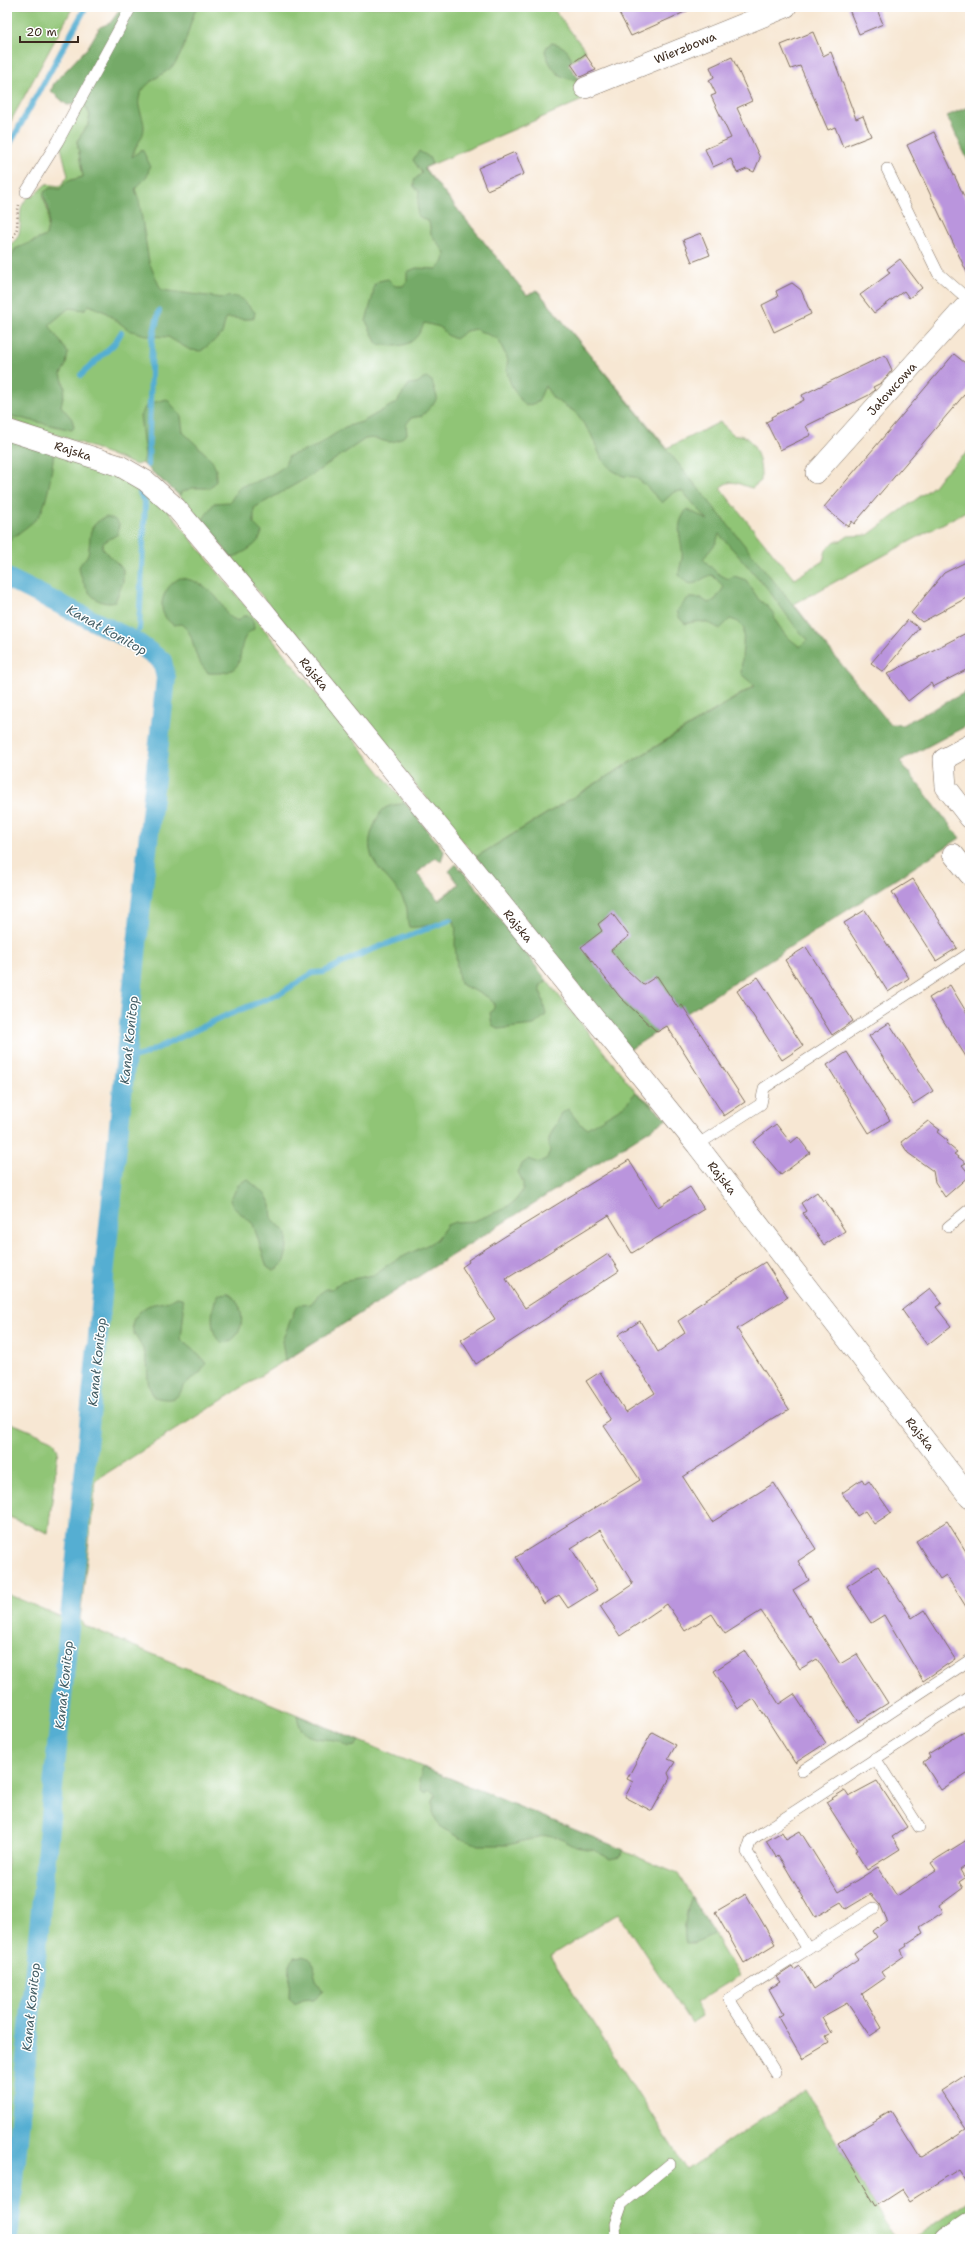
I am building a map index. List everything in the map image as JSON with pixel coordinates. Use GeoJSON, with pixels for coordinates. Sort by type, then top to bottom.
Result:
{"type":"FeatureCollection","features":[{"type":"Feature","properties":{"kind":"street","name":"Wierzbowa"},"geometry":{"type":"LineString","coordinates":[[585,88],[786,7]]}},
{"type":"Feature","properties":{"kind":"street","name":"Jałowcowa"},"geometry":{"type":"LineString","coordinates":[[816,473],[964,308],[970,306]]}},
{"type":"Feature","properties":{"kind":"street","name":"Rajska"},"geometry":{"type":"LineString","coordinates":[[7,430],[120,466],[146,481],[176,508],[266,614],[697,1145],[970,1498]]}},
{"type":"Feature","properties":{"kind":"street"},"geometry":{"type":"LineString","coordinates":[[970,745],[944,759],[946,787],[970,818]]}},
{"type":"Feature","properties":{"kind":"street"},"geometry":{"type":"LineString","coordinates":[[953,854],[970,875]]}},
{"type":"Feature","properties":{"kind":"street"},"geometry":{"type":"LineString","coordinates":[[946,2239],[970,2223]]}},
{"type":"Feature","properties":{"kind":"lane"},"geometry":{"type":"LineString","coordinates":[[26,192],[58,141],[131,7]]}},
{"type":"Feature","properties":{"kind":"lane"},"geometry":{"type":"LineString","coordinates":[[887,169],[938,272],[970,301]]}},
{"type":"Feature","properties":{"kind":"lane"},"geometry":{"type":"LineString","coordinates":[[697,1145],[760,1104],[764,1088],[970,953]]}},
{"type":"Feature","properties":{"kind":"lane"},"geometry":{"type":"LineString","coordinates":[[948,1227],[970,1209]]}},
{"type":"Feature","properties":{"kind":"lane"},"geometry":{"type":"LineString","coordinates":[[802,1770],[970,1660]]}},
{"type":"Feature","properties":{"kind":"lane"},"geometry":{"type":"LineString","coordinates":[[808,1949],[747,1852],[751,1840],[970,1697]]}},
{"type":"Feature","properties":{"kind":"lane"},"geometry":{"type":"LineString","coordinates":[[875,1758],[920,1827]]}},
{"type":"Feature","properties":{"kind":"lane"},"geometry":{"type":"LineString","coordinates":[[775,2072],[729,1999],[874,1908]]}},
{"type":"Feature","properties":{"kind":"lane"},"geometry":{"type":"LineString","coordinates":[[616,2239],[615,2224],[622,2204],[670,2164]]}},
{"type":"Feature","properties":{"kind":"path"},"geometry":{"type":"LineString","coordinates":[[7,242],[11,239],[18,226],[18,208],[26,192]]}},
{"type":"Feature","properties":{"kind":"green space"},"geometry":{"type":"Polygon","coordinates":[[[7,7],[73,7],[7,128],[7,7]]]}},
{"type":"Feature","properties":{"kind":"green space"},"geometry":{"type":"Polygon","coordinates":[[[122,7],[197,7],[184,46],[175,64],[146,86],[142,91],[139,101],[144,130],[132,157],[142,149],[150,165],[147,177],[135,189],[139,200],[149,262],[161,290],[222,298],[238,297],[255,312],[254,318],[250,319],[226,318],[222,334],[201,351],[190,350],[168,337],[149,336],[129,330],[105,312],[89,305],[84,310],[69,308],[49,325],[68,353],[66,365],[61,374],[65,388],[61,406],[72,419],[74,427],[72,430],[7,415],[7,270],[15,249],[46,236],[49,214],[44,198],[44,192],[50,188],[60,189],[67,181],[83,177],[77,141],[88,125],[90,115],[84,103],[67,105],[51,91],[54,83],[88,47],[100,27],[110,23],[122,7]]]}},
{"type":"Feature","properties":{"kind":"green space"},"geometry":{"type":"Polygon","coordinates":[[[171,7],[552,7],[586,51],[568,64],[581,82],[576,84],[585,99],[424,168],[527,295],[537,290],[667,448],[720,422],[735,436],[741,435],[751,442],[755,448],[761,468],[761,481],[752,488],[732,482],[720,488],[794,579],[823,561],[826,550],[835,541],[841,541],[848,536],[868,535],[934,486],[943,474],[970,450],[970,509],[794,604],[815,632],[775,673],[476,857],[355,713],[202,521],[180,496],[142,463],[136,465],[81,443],[7,419],[7,415],[42,422],[16,381],[65,295],[142,327],[114,118],[171,7]]]}},
{"type":"Feature","properties":{"kind":"green space"},"geometry":{"type":"Polygon","coordinates":[[[552,43],[559,45],[567,51],[572,61],[568,64],[579,79],[561,76],[553,68],[545,51],[547,46],[552,43]]]}},
{"type":"Feature","properties":{"kind":"green space"},"geometry":{"type":"Polygon","coordinates":[[[84,103],[90,115],[88,125],[77,141],[83,177],[68,181],[60,189],[50,188],[43,197],[47,207],[48,216],[46,236],[15,249],[7,270],[7,246],[16,239],[20,231],[21,208],[24,203],[29,196],[32,197],[46,184],[60,186],[68,176],[60,143],[84,103]]]}},
{"type":"Feature","properties":{"kind":"green space"},"geometry":{"type":"Polygon","coordinates":[[[970,106],[970,165],[947,116],[970,106]]]}},
{"type":"Feature","properties":{"kind":"green space"},"geometry":{"type":"Polygon","coordinates":[[[419,151],[429,157],[432,164],[424,168],[527,295],[537,290],[890,724],[902,725],[970,690],[970,724],[900,761],[960,838],[629,1050],[476,857],[755,686],[741,674],[744,629],[736,621],[730,619],[720,629],[703,622],[691,622],[686,624],[680,619],[677,611],[688,598],[701,598],[708,603],[715,600],[724,587],[712,575],[692,584],[684,580],[679,575],[682,552],[679,529],[683,516],[687,509],[708,520],[682,491],[674,492],[662,503],[635,477],[623,476],[612,470],[602,460],[591,434],[575,412],[553,398],[545,386],[538,402],[526,406],[511,385],[507,372],[508,360],[498,339],[475,329],[466,331],[455,339],[447,335],[440,327],[424,323],[416,337],[411,342],[399,346],[377,344],[366,321],[374,285],[379,281],[388,279],[395,286],[403,286],[407,281],[407,272],[416,268],[437,269],[444,261],[445,253],[431,234],[429,222],[417,215],[419,191],[414,187],[414,180],[422,173],[413,160],[419,151]],[[719,534],[716,543],[703,559],[717,573],[728,579],[734,576],[746,580],[759,600],[774,614],[775,620],[785,635],[800,647],[808,639],[800,633],[767,588],[719,534]]]}},
{"type":"Feature","properties":{"kind":"green space"},"geometry":{"type":"Polygon","coordinates":[[[426,377],[432,381],[437,397],[435,402],[422,416],[411,418],[406,425],[407,434],[400,439],[389,442],[371,438],[365,439],[312,475],[254,508],[254,524],[262,532],[258,541],[250,548],[232,558],[202,521],[214,503],[230,502],[240,486],[251,484],[270,475],[285,465],[289,456],[317,446],[345,427],[362,422],[397,402],[409,384],[417,383],[426,377]]]}},
{"type":"Feature","properties":{"kind":"green space"},"geometry":{"type":"Polygon","coordinates":[[[167,399],[181,416],[183,432],[212,460],[216,470],[216,481],[210,488],[193,488],[181,492],[180,496],[142,463],[145,456],[140,416],[147,404],[167,399]]]}},
{"type":"Feature","properties":{"kind":"green space"},"geometry":{"type":"Polygon","coordinates":[[[7,438],[54,451],[49,487],[44,506],[40,514],[33,522],[7,543],[7,438]]]}},
{"type":"Feature","properties":{"kind":"green space"},"geometry":{"type":"Polygon","coordinates":[[[41,447],[112,473],[162,503],[444,851],[441,862],[436,857],[417,873],[438,900],[459,884],[449,871],[471,881],[543,976],[636,1092],[653,1105],[659,1123],[96,1480],[80,1619],[83,1625],[678,1874],[739,1976],[695,2003],[702,2016],[691,2023],[618,1913],[550,1956],[687,2170],[762,2118],[806,2091],[895,2239],[13,2239],[73,1622],[90,1481],[144,922],[171,678],[167,659],[158,650],[7,573],[7,508],[41,447]]]}},
{"type":"Feature","properties":{"kind":"green space"},"geometry":{"type":"Polygon","coordinates":[[[106,517],[114,519],[119,524],[118,534],[103,543],[102,548],[123,569],[123,582],[115,602],[108,603],[95,598],[90,593],[80,574],[79,567],[88,554],[92,528],[99,520],[106,517]]]}},
{"type":"Feature","properties":{"kind":"green space"},"geometry":{"type":"Polygon","coordinates":[[[180,578],[196,582],[209,590],[220,602],[228,616],[238,621],[243,616],[248,616],[253,621],[254,629],[247,635],[243,643],[238,664],[233,670],[223,673],[208,673],[198,659],[192,639],[185,627],[181,624],[174,625],[167,620],[162,607],[162,600],[169,587],[180,578]]]}},
{"type":"Feature","properties":{"kind":"green space"},"geometry":{"type":"Polygon","coordinates":[[[405,803],[444,851],[441,862],[436,857],[417,873],[439,901],[459,884],[449,871],[456,864],[471,881],[547,981],[540,986],[546,1015],[534,1025],[499,1029],[492,1025],[490,1013],[494,1008],[494,1003],[486,996],[460,984],[455,944],[456,933],[451,917],[431,925],[409,927],[407,909],[400,893],[379,868],[373,859],[370,850],[370,839],[374,826],[381,812],[389,806],[405,803]]]}},
{"type":"Feature","properties":{"kind":"green space"},"geometry":{"type":"Polygon","coordinates":[[[636,1092],[667,1119],[285,1361],[282,1341],[295,1309],[299,1305],[311,1304],[319,1294],[326,1289],[332,1289],[342,1281],[373,1275],[392,1262],[437,1239],[447,1225],[455,1222],[474,1221],[504,1209],[515,1201],[523,1190],[523,1182],[518,1172],[522,1164],[529,1159],[539,1163],[547,1158],[550,1152],[550,1136],[561,1114],[568,1109],[580,1124],[587,1128],[624,1106],[636,1092]]]}},
{"type":"Feature","properties":{"kind":"green space"},"geometry":{"type":"Polygon","coordinates":[[[247,1179],[266,1195],[271,1205],[272,1218],[287,1234],[286,1256],[282,1265],[273,1271],[267,1267],[253,1224],[233,1207],[230,1200],[239,1184],[247,1179]]]}},
{"type":"Feature","properties":{"kind":"green space"},"geometry":{"type":"Polygon","coordinates":[[[228,1293],[235,1299],[239,1306],[241,1323],[239,1331],[235,1337],[229,1341],[221,1343],[214,1333],[212,1319],[214,1305],[219,1294],[228,1293]]]}},
{"type":"Feature","properties":{"kind":"green space"},"geometry":{"type":"Polygon","coordinates":[[[177,1297],[182,1298],[184,1310],[181,1339],[201,1357],[206,1364],[200,1373],[183,1386],[179,1395],[172,1399],[163,1399],[154,1397],[151,1391],[148,1381],[148,1368],[144,1351],[132,1328],[136,1316],[143,1309],[177,1297]]]}},
{"type":"Feature","properties":{"kind":"green space"},"geometry":{"type":"Polygon","coordinates":[[[7,1421],[54,1441],[58,1451],[48,1533],[7,1516],[7,1421]]]}},
{"type":"Feature","properties":{"kind":"green space"},"geometry":{"type":"Polygon","coordinates":[[[7,1594],[66,1619],[7,2215],[7,1594]]]}},
{"type":"Feature","properties":{"kind":"green space"},"geometry":{"type":"Polygon","coordinates":[[[297,1715],[360,1741],[356,1746],[349,1747],[337,1740],[321,1739],[310,1736],[301,1729],[297,1715]]]}},
{"type":"Feature","properties":{"kind":"green space"},"geometry":{"type":"Polygon","coordinates":[[[423,1767],[624,1850],[620,1857],[610,1859],[594,1850],[576,1847],[557,1837],[547,1835],[508,1845],[479,1845],[464,1840],[442,1828],[436,1821],[433,1813],[433,1800],[436,1794],[430,1790],[425,1793],[421,1790],[419,1781],[423,1767]]]}},
{"type":"Feature","properties":{"kind":"green space"},"geometry":{"type":"Polygon","coordinates":[[[692,1897],[714,1934],[694,1943],[686,1943],[686,1920],[688,1906],[692,1897]]]}},
{"type":"Feature","properties":{"kind":"green space"},"geometry":{"type":"Polygon","coordinates":[[[302,1956],[311,1960],[318,1984],[323,1991],[314,1999],[302,2000],[295,2004],[289,1997],[290,1964],[294,1957],[302,1956]]]}},
{"type":"Feature","properties":{"kind":"green space"},"geometry":{"type":"Polygon","coordinates":[[[970,2201],[970,2217],[937,2239],[912,2239],[970,2201]]]}},
{"type":"Feature","properties":{"kind":"building"},"geometry":{"type":"Polygon","coordinates":[[[616,7],[696,7],[631,36],[616,7]]]}},
{"type":"Feature","properties":{"kind":"building"},"geometry":{"type":"Polygon","coordinates":[[[848,7],[876,7],[883,24],[859,34],[848,7]]]}},
{"type":"Feature","properties":{"kind":"building"},"geometry":{"type":"Polygon","coordinates":[[[813,32],[823,56],[831,52],[856,119],[863,116],[871,136],[843,147],[835,127],[828,130],[800,66],[791,69],[781,45],[813,32]]]}},
{"type":"Feature","properties":{"kind":"building"},"geometry":{"type":"Polygon","coordinates":[[[585,54],[596,70],[580,77],[571,64],[585,54]]]}},
{"type":"Feature","properties":{"kind":"building"},"geometry":{"type":"Polygon","coordinates":[[[732,57],[752,101],[737,108],[760,158],[754,172],[747,169],[737,173],[731,159],[713,167],[705,149],[731,138],[711,96],[716,94],[709,80],[714,77],[710,67],[732,57]]]}},
{"type":"Feature","properties":{"kind":"building"},"geometry":{"type":"Polygon","coordinates":[[[934,132],[970,209],[970,279],[907,145],[934,132]]]}},
{"type":"Feature","properties":{"kind":"building"},"geometry":{"type":"Polygon","coordinates":[[[515,152],[524,174],[487,190],[478,168],[515,152]]]}},
{"type":"Feature","properties":{"kind":"building"},"geometry":{"type":"Polygon","coordinates":[[[701,233],[710,255],[692,262],[683,240],[701,233]]]}},
{"type":"Feature","properties":{"kind":"building"},"geometry":{"type":"Polygon","coordinates":[[[900,259],[922,288],[909,298],[904,291],[874,313],[860,295],[890,273],[887,269],[900,259]]]}},
{"type":"Feature","properties":{"kind":"building"},"geometry":{"type":"Polygon","coordinates":[[[792,283],[801,290],[811,314],[774,332],[762,305],[778,297],[776,291],[792,283]]]}},
{"type":"Feature","properties":{"kind":"building"},"geometry":{"type":"Polygon","coordinates":[[[954,354],[970,367],[970,388],[854,524],[852,521],[848,527],[824,507],[954,354]]]}},
{"type":"Feature","properties":{"kind":"building"},"geometry":{"type":"Polygon","coordinates":[[[885,355],[892,370],[881,383],[873,387],[875,390],[869,395],[806,426],[811,435],[780,450],[766,422],[772,419],[771,417],[804,400],[802,395],[885,355]]]}},
{"type":"Feature","properties":{"kind":"building"},"geometry":{"type":"Polygon","coordinates":[[[970,560],[970,596],[922,622],[911,613],[944,573],[970,560]]]}},
{"type":"Feature","properties":{"kind":"building"},"geometry":{"type":"Polygon","coordinates":[[[908,620],[919,628],[883,672],[871,663],[908,620]]]}},
{"type":"Feature","properties":{"kind":"building"},"geometry":{"type":"Polygon","coordinates":[[[970,631],[970,664],[967,666],[968,669],[933,687],[931,683],[908,701],[887,674],[970,631]]]}},
{"type":"Feature","properties":{"kind":"building"},"geometry":{"type":"Polygon","coordinates":[[[913,879],[957,948],[936,961],[892,892],[913,879]]]}},
{"type":"Feature","properties":{"kind":"building"},"geometry":{"type":"Polygon","coordinates":[[[865,910],[909,978],[888,992],[844,923],[865,910]]]}},
{"type":"Feature","properties":{"kind":"building"},"geometry":{"type":"Polygon","coordinates":[[[612,913],[629,936],[611,950],[626,969],[643,985],[657,976],[678,1008],[682,1005],[745,1102],[724,1116],[667,1026],[657,1032],[620,997],[581,947],[602,931],[598,924],[612,913]]]}},
{"type":"Feature","properties":{"kind":"building"},"geometry":{"type":"Polygon","coordinates":[[[806,947],[853,1021],[832,1035],[785,960],[806,947]]]}},
{"type":"Feature","properties":{"kind":"building"},"geometry":{"type":"Polygon","coordinates":[[[758,977],[803,1046],[782,1060],[737,991],[758,977]]]}},
{"type":"Feature","properties":{"kind":"building"},"geometry":{"type":"Polygon","coordinates":[[[950,985],[970,1018],[970,1063],[929,998],[950,985]]]}},
{"type":"Feature","properties":{"kind":"building"},"geometry":{"type":"Polygon","coordinates":[[[889,1023],[933,1091],[913,1104],[869,1036],[889,1023]]]}},
{"type":"Feature","properties":{"kind":"building"},"geometry":{"type":"Polygon","coordinates":[[[847,1052],[890,1120],[869,1133],[827,1065],[847,1052]]]}},
{"type":"Feature","properties":{"kind":"building"},"geometry":{"type":"Polygon","coordinates":[[[928,1121],[940,1130],[937,1132],[948,1141],[946,1143],[957,1152],[954,1154],[966,1163],[962,1165],[970,1175],[945,1197],[935,1182],[933,1171],[908,1153],[901,1142],[928,1121]]]}},
{"type":"Feature","properties":{"kind":"building"},"geometry":{"type":"Polygon","coordinates":[[[776,1124],[791,1143],[798,1137],[810,1153],[781,1175],[753,1142],[776,1124]]]}},
{"type":"Feature","properties":{"kind":"building"},"geometry":{"type":"Polygon","coordinates":[[[629,1160],[658,1207],[690,1187],[704,1209],[632,1253],[609,1215],[506,1279],[525,1308],[608,1254],[619,1271],[476,1364],[461,1340],[495,1319],[462,1267],[469,1262],[468,1260],[629,1160]]]}},
{"type":"Feature","properties":{"kind":"building"},"geometry":{"type":"Polygon","coordinates":[[[817,1192],[823,1201],[825,1200],[845,1231],[824,1245],[803,1213],[806,1211],[801,1203],[817,1192]]]}},
{"type":"Feature","properties":{"kind":"building"},"geometry":{"type":"Polygon","coordinates":[[[765,1262],[788,1297],[737,1329],[789,1409],[683,1477],[712,1522],[774,1483],[816,1549],[798,1561],[809,1580],[793,1590],[840,1664],[857,1654],[888,1703],[858,1722],[817,1659],[800,1669],[761,1611],[725,1634],[712,1614],[685,1631],[667,1604],[620,1636],[600,1606],[633,1584],[600,1530],[571,1548],[597,1590],[568,1608],[559,1595],[544,1604],[516,1557],[640,1480],[604,1426],[612,1421],[586,1381],[600,1372],[626,1412],[655,1393],[618,1335],[640,1321],[658,1352],[685,1333],[678,1321],[693,1311],[692,1309],[765,1262]]]}},
{"type":"Feature","properties":{"kind":"building"},"geometry":{"type":"Polygon","coordinates":[[[930,1288],[942,1303],[936,1307],[951,1326],[927,1345],[902,1310],[930,1288]]]}},
{"type":"Feature","properties":{"kind":"building"},"geometry":{"type":"Polygon","coordinates":[[[862,1479],[865,1484],[869,1481],[891,1513],[874,1524],[865,1511],[857,1516],[842,1493],[862,1479]]]}},
{"type":"Feature","properties":{"kind":"building"},"geometry":{"type":"Polygon","coordinates":[[[947,1521],[970,1558],[970,1613],[946,1575],[940,1579],[916,1541],[947,1521]]]}},
{"type":"Feature","properties":{"kind":"building"},"geometry":{"type":"Polygon","coordinates":[[[878,1566],[912,1618],[924,1610],[955,1659],[923,1681],[884,1615],[871,1623],[847,1586],[878,1566]]]}},
{"type":"Feature","properties":{"kind":"building"},"geometry":{"type":"Polygon","coordinates":[[[745,1651],[779,1704],[794,1694],[826,1743],[795,1763],[754,1699],[738,1709],[714,1671],[745,1651]]]}},
{"type":"Feature","properties":{"kind":"building"},"geometry":{"type":"Polygon","coordinates":[[[652,1732],[676,1745],[668,1759],[675,1762],[668,1773],[670,1778],[652,1811],[625,1797],[633,1782],[627,1779],[652,1732]]]}},
{"type":"Feature","properties":{"kind":"building"},"geometry":{"type":"Polygon","coordinates":[[[964,1732],[970,1741],[970,1771],[941,1790],[923,1762],[930,1757],[928,1754],[964,1732]]]}},
{"type":"Feature","properties":{"kind":"building"},"geometry":{"type":"Polygon","coordinates":[[[877,1781],[907,1827],[892,1837],[900,1849],[867,1870],[855,1851],[857,1850],[826,1802],[845,1790],[849,1796],[877,1781]]]}},
{"type":"Feature","properties":{"kind":"building"},"geometry":{"type":"Polygon","coordinates":[[[800,1831],[838,1892],[878,1867],[897,1896],[936,1870],[931,1863],[970,1838],[970,1863],[960,1870],[965,1878],[959,1882],[963,1888],[940,1905],[943,1912],[920,1927],[923,1933],[906,1944],[907,1946],[901,1950],[904,1956],[881,1972],[885,1978],[862,1994],[882,2028],[870,2036],[847,2003],[822,2017],[831,2033],[825,2036],[829,2043],[802,2059],[778,2017],[783,2014],[769,1989],[781,1982],[777,1977],[792,1967],[794,1970],[800,1966],[814,1989],[858,1959],[854,1953],[877,1937],[873,1931],[887,1920],[880,1904],[871,1894],[846,1909],[841,1902],[815,1917],[778,1855],[776,1857],[766,1841],[782,1832],[786,1839],[800,1831]]]}},
{"type":"Feature","properties":{"kind":"building"},"geometry":{"type":"Polygon","coordinates":[[[746,1894],[775,1944],[744,1963],[715,1912],[746,1894]]]}},
{"type":"Feature","properties":{"kind":"building"},"geometry":{"type":"Polygon","coordinates":[[[970,2072],[970,2187],[959,2170],[910,2201],[902,2189],[876,2206],[838,2143],[891,2111],[919,2156],[922,2157],[966,2129],[941,2091],[970,2072]]]}},
{"type":"Feature","properties":{"kind":"waterway"},"geometry":{"type":"LineString","coordinates":[[7,149],[86,7]]}},
{"type":"Feature","properties":{"kind":"waterway"},"geometry":{"type":"LineString","coordinates":[[148,465],[152,341],[159,311]]}},
{"type":"Feature","properties":{"kind":"waterway"},"geometry":{"type":"LineString","coordinates":[[81,375],[114,344],[121,333]]}},
{"type":"Feature","properties":{"kind":"waterway"},"geometry":{"type":"LineString","coordinates":[[139,629],[145,503],[140,493]]}},
{"type":"Feature","properties":{"kind":"waterway","name":"Kanał Konitop"},"geometry":{"type":"LineString","coordinates":[[7,578],[136,642],[162,661],[166,678],[140,915],[8,2239]]}},
{"type":"Feature","properties":{"kind":"waterway"},"geometry":{"type":"LineString","coordinates":[[126,1060],[143,1055],[223,1017],[281,993],[313,973],[324,972],[363,953],[450,920]]}}]}
